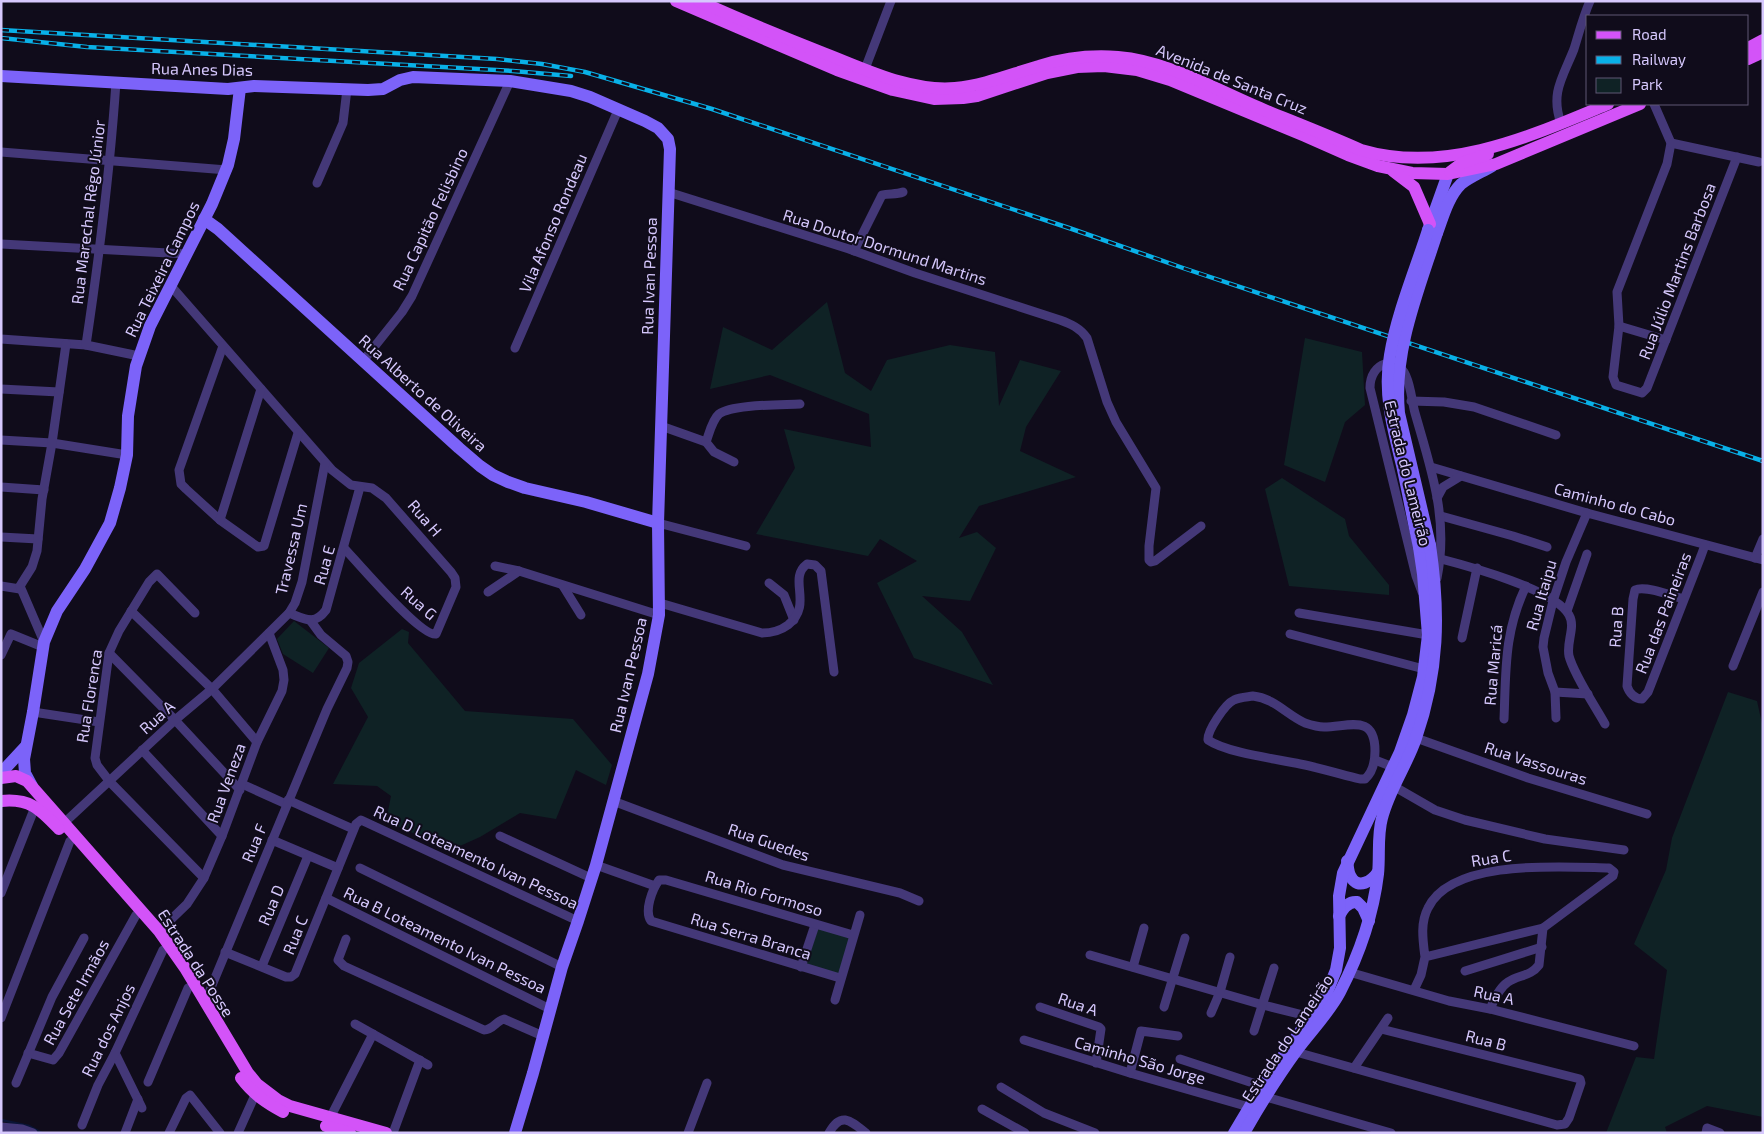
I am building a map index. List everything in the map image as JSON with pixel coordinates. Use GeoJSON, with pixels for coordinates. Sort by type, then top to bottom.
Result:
{"type":"FeatureCollection","features":[{"type":"Feature","properties":{"kind":"main road","name":"Avenida de Santa Cruz"},"geometry":{"type":"LineString","coordinates":[[676,1],[837,70],[893,90],[934,99],[976,96],[1047,73],[1077,67],[1104,66],[1137,70],[1170,80],[1348,155],[1391,169],[1412,173],[1448,174],[1496,164]]}},
{"type":"Feature","properties":{"kind":"main road","name":"Avenida de Santa Cruz"},"geometry":{"type":"LineString","coordinates":[[699,1],[740,20],[865,69],[916,86],[952,88],[984,83],[1055,62],[1088,57],[1118,57],[1142,61],[1175,72],[1361,150],[1382,156],[1426,159],[1513,142],[1606,105]]}},
{"type":"Feature","properties":{"kind":"main road"},"geometry":{"type":"LineString","coordinates":[[1749,47],[1763,40]]}},
{"type":"Feature","properties":{"kind":"main road"},"geometry":{"type":"LineString","coordinates":[[1749,59],[1763,52]]}},
{"type":"Feature","properties":{"kind":"main road"},"geometry":{"type":"LineString","coordinates":[[1496,164],[1638,105]]}},
{"type":"Feature","properties":{"kind":"main road"},"geometry":{"type":"LineString","coordinates":[[1448,174],[1460,164],[1495,152],[1513,142]]}},
{"type":"Feature","properties":{"kind":"main road"},"geometry":{"type":"LineString","coordinates":[[1391,169],[1414,187],[1432,229]]}},
{"type":"Feature","properties":{"kind":"main road","name":"Estrada da Posse"},"geometry":{"type":"LineString","coordinates":[[1,778],[16,776],[32,786],[159,931],[200,992],[235,1053],[257,1084],[278,1100],[290,1106],[386,1133]]}},
{"type":"Feature","properties":{"kind":"main road"},"geometry":{"type":"LineString","coordinates":[[1,801],[23,801],[29,795],[32,786]]}},
{"type":"Feature","properties":{"kind":"main road","name":"Estrada da Posse"},"geometry":{"type":"LineString","coordinates":[[23,801],[35,807],[50,819],[136,915],[163,950],[200,992],[236,1070],[255,1095],[267,1104],[285,1113],[350,1133]]}},
{"type":"Feature","properties":{"kind":"street"},"geometry":{"type":"LineString","coordinates":[[865,69],[891,1]]}},
{"type":"Feature","properties":{"kind":"street"},"geometry":{"type":"LineString","coordinates":[[1561,123],[1556,111],[1557,93],[1590,1]]}},
{"type":"Feature","properties":{"kind":"street","name":"Rua Anes Dias"},"geometry":{"type":"LineString","coordinates":[[1,76],[228,89],[254,86],[383,89],[400,80],[414,76],[510,81],[570,92],[590,98],[658,128],[668,139],[670,149]]}},
{"type":"Feature","properties":{"kind":"street","name":"Rua Capitão Felisbino"},"geometry":{"type":"LineString","coordinates":[[363,361],[402,312],[412,296],[510,81]]}},
{"type":"Feature","properties":{"kind":"street","name":"Rua Marechal Rêgo Júnior"},"geometry":{"type":"LineString","coordinates":[[86,345],[101,249],[116,82]]}},
{"type":"Feature","properties":{"kind":"street","name":"Rua Teixeira Campos"},"geometry":{"type":"LineString","coordinates":[[32,786],[25,773],[24,765],[44,644],[57,611],[85,569],[110,523],[127,455],[131,389],[139,356],[150,326],[187,254],[226,170],[234,139],[240,88]]}},
{"type":"Feature","properties":{"kind":"street"},"geometry":{"type":"LineString","coordinates":[[317,183],[341,129],[348,89]]}},
{"type":"Feature","properties":{"kind":"street"},"geometry":{"type":"LineString","coordinates":[[1654,105],[1672,143],[1667,164],[1617,292],[1619,326],[1666,340]]}},
{"type":"Feature","properties":{"kind":"street","name":"Vila Afonso Rondeau"},"geometry":{"type":"LineString","coordinates":[[515,348],[618,110]]}},
{"type":"Feature","properties":{"kind":"street"},"geometry":{"type":"LineString","coordinates":[[1672,143],[1759,162]]}},
{"type":"Feature","properties":{"kind":"street","name":"Rua Ivan Pessoa"},"geometry":{"type":"LineString","coordinates":[[516,1132],[562,967],[596,865],[648,674],[660,609],[658,523],[670,149]]}},
{"type":"Feature","properties":{"kind":"street"},"geometry":{"type":"LineString","coordinates":[[1,152],[226,170]]}},
{"type":"Feature","properties":{"kind":"street","name":"Rua Júlio Martins Barbosa"},"geometry":{"type":"LineString","coordinates":[[1619,326],[1613,377],[1616,385],[1640,393],[1644,392],[1648,388],[1737,157]]}},
{"type":"Feature","properties":{"kind":"street","name":"Estrada do Lameirão"},"geometry":{"type":"LineString","coordinates":[[1432,229],[1461,184],[1496,164]]}},
{"type":"Feature","properties":{"kind":"street","name":"Estrada do Lameirão"},"geometry":{"type":"LineString","coordinates":[[1436,583],[1424,546],[1397,394],[1400,361],[1409,319],[1448,174]]}},
{"type":"Feature","properties":{"kind":"street","name":"Rua Doutor Dormund Martins"},"geometry":{"type":"LineString","coordinates":[[668,192],[854,251],[1071,324],[1087,338],[1107,402],[1116,422],[1156,488],[1148,546],[1149,560],[1155,561],[1201,526]]}},
{"type":"Feature","properties":{"kind":"street"},"geometry":{"type":"LineString","coordinates":[[854,251],[882,196],[903,192]]}},
{"type":"Feature","properties":{"kind":"street","name":"Rua Alberto de Oliveira"},"geometry":{"type":"LineString","coordinates":[[204,219],[218,229],[459,448],[493,475],[525,488],[586,502],[658,523]]}},
{"type":"Feature","properties":{"kind":"street"},"geometry":{"type":"LineString","coordinates":[[1,244],[187,254]]}},
{"type":"Feature","properties":{"kind":"street","name":"Rua H"},"geometry":{"type":"LineString","coordinates":[[171,286],[324,463],[350,485],[372,488],[396,507],[446,566],[456,582]]}},
{"type":"Feature","properties":{"kind":"street"},"geometry":{"type":"LineString","coordinates":[[1,339],[86,345],[139,356]]}},
{"type":"Feature","properties":{"kind":"street"},"geometry":{"type":"LineString","coordinates":[[44,644],[20,589],[21,582],[35,559],[66,344]]}},
{"type":"Feature","properties":{"kind":"street"},"geometry":{"type":"LineString","coordinates":[[223,346],[179,470],[181,484],[220,520],[258,548],[264,546],[298,433]]}},
{"type":"Feature","properties":{"kind":"street","name":"Estrada do Lameirão"},"geometry":{"type":"LineString","coordinates":[[1243,1132],[1249,1107],[1264,1092],[1334,1002],[1349,972],[1369,921],[1378,872],[1381,820],[1416,738],[1434,662],[1437,617],[1436,583],[1441,559],[1441,516],[1431,467],[1411,401],[1406,376],[1397,366],[1387,363],[1373,372],[1370,377],[1370,388],[1416,576],[1425,600]]}},
{"type":"Feature","properties":{"kind":"street"},"geometry":{"type":"LineString","coordinates":[[1,389],[59,392]]}},
{"type":"Feature","properties":{"kind":"street"},"geometry":{"type":"LineString","coordinates":[[220,520],[261,389]]}},
{"type":"Feature","properties":{"kind":"street"},"geometry":{"type":"LineString","coordinates":[[1411,401],[1444,402],[1474,407],[1556,434]]}},
{"type":"Feature","properties":{"kind":"street"},"geometry":{"type":"LineString","coordinates":[[706,442],[716,418],[726,411],[739,408],[800,404]]}},
{"type":"Feature","properties":{"kind":"street"},"geometry":{"type":"LineString","coordinates":[[661,426],[706,442],[714,452],[734,462]]}},
{"type":"Feature","properties":{"kind":"street"},"geometry":{"type":"LineString","coordinates":[[1,440],[52,443],[127,455]]}},
{"type":"Feature","properties":{"kind":"street","name":"Travessa Um"},"geometry":{"type":"LineString","coordinates":[[269,634],[289,613],[295,603],[302,582],[324,463]]}},
{"type":"Feature","properties":{"kind":"street","name":"Caminho do Cabo"},"geometry":{"type":"LineString","coordinates":[[1431,467],[1586,513],[1759,559]]}},
{"type":"Feature","properties":{"kind":"street"},"geometry":{"type":"LineString","coordinates":[[1437,498],[1444,487],[1460,476]]}},
{"type":"Feature","properties":{"kind":"street"},"geometry":{"type":"LineString","coordinates":[[1,487],[44,490]]}},
{"type":"Feature","properties":{"kind":"street","name":"Rua E"},"geometry":{"type":"LineString","coordinates":[[310,620],[318,618],[326,610],[360,487]]}},
{"type":"Feature","properties":{"kind":"street","name":"Rua Itaipu"},"geometry":{"type":"LineString","coordinates":[[1556,718],[1555,692],[1548,673],[1544,638],[1553,601],[1566,562],[1586,513]]}},
{"type":"Feature","properties":{"kind":"street"},"geometry":{"type":"LineString","coordinates":[[1441,516],[1547,547]]}},
{"type":"Feature","properties":{"kind":"street"},"geometry":{"type":"LineString","coordinates":[[658,523],[746,546]]}},
{"type":"Feature","properties":{"kind":"street"},"geometry":{"type":"LineString","coordinates":[[1,537],[38,539]]}},
{"type":"Feature","properties":{"kind":"street"},"geometry":{"type":"LineString","coordinates":[[1759,559],[1763,539]]}},
{"type":"Feature","properties":{"kind":"street","name":"Rua das Paineiras"},"geometry":{"type":"LineString","coordinates":[[1648,692],[1705,544]]}},
{"type":"Feature","properties":{"kind":"street","name":"Estrada do Lameirão"},"geometry":{"type":"LineString","coordinates":[[1243,1132],[1264,1092],[1326,995],[1336,970],[1340,948],[1339,896],[1343,873],[1347,861],[1393,767],[1413,715],[1424,669],[1428,635],[1424,546]]}},
{"type":"Feature","properties":{"kind":"street","name":"Rua G"},"geometry":{"type":"LineString","coordinates":[[344,548],[414,622],[433,635],[441,627],[456,582]]}},
{"type":"Feature","properties":{"kind":"street"},"geometry":{"type":"LineString","coordinates":[[1567,611],[1586,554]]}},
{"type":"Feature","properties":{"kind":"street"},"geometry":{"type":"LineString","coordinates":[[1441,559],[1476,568],[1526,586],[1567,611],[1571,621],[1568,645],[1569,658],[1605,724]]}},
{"type":"Feature","properties":{"kind":"street"},"geometry":{"type":"LineString","coordinates":[[495,566],[563,586],[762,633],[777,632],[798,616],[800,604],[799,575],[802,568],[807,564],[815,565],[821,571],[834,672]]}},
{"type":"Feature","properties":{"kind":"street"},"geometry":{"type":"LineString","coordinates":[[1462,638],[1476,568]]}},
{"type":"Feature","properties":{"kind":"street"},"geometry":{"type":"LineString","coordinates":[[488,592],[519,572]]}},
{"type":"Feature","properties":{"kind":"street","name":"Rua Florenca"},"geometry":{"type":"LineString","coordinates":[[195,613],[157,574],[150,582],[119,631],[110,653],[95,758],[97,765],[110,782],[204,878]]}},
{"type":"Feature","properties":{"kind":"street"},"geometry":{"type":"LineString","coordinates":[[769,583],[784,595],[794,620]]}},
{"type":"Feature","properties":{"kind":"street"},"geometry":{"type":"LineString","coordinates":[[1,586],[20,589]]}},
{"type":"Feature","properties":{"kind":"street"},"geometry":{"type":"LineString","coordinates":[[563,586],[581,615]]}},
{"type":"Feature","properties":{"kind":"street","name":"Rua Maricá"},"geometry":{"type":"LineString","coordinates":[[1504,719],[1507,642],[1514,612],[1526,586]]}},
{"type":"Feature","properties":{"kind":"street","name":"Rua B"},"geometry":{"type":"LineString","coordinates":[[1648,692],[1645,697],[1639,699],[1630,693],[1627,686],[1633,599],[1636,590],[1639,588],[1646,589],[1684,599]]}},
{"type":"Feature","properties":{"kind":"street"},"geometry":{"type":"LineString","coordinates":[[1733,666],[1763,592]]}},
{"type":"Feature","properties":{"kind":"street"},"geometry":{"type":"LineString","coordinates":[[131,611],[212,689],[257,742]]}},
{"type":"Feature","properties":{"kind":"street"},"geometry":{"type":"LineString","coordinates":[[289,613],[310,620]]}},
{"type":"Feature","properties":{"kind":"street"},"geometry":{"type":"LineString","coordinates":[[1299,613],[1428,635]]}},
{"type":"Feature","properties":{"kind":"street","name":"Rua F"},"geometry":{"type":"LineString","coordinates":[[148,1082],[225,952],[287,802],[347,668],[348,658],[321,635],[310,620]]}},
{"type":"Feature","properties":{"kind":"street"},"geometry":{"type":"LineString","coordinates":[[1,655],[11,634],[44,644]]}},
{"type":"Feature","properties":{"kind":"street","name":"Rua A"},"geometry":{"type":"LineString","coordinates":[[64,823],[175,720],[212,689],[269,634]]}},
{"type":"Feature","properties":{"kind":"street","name":"Rua Veneza"},"geometry":{"type":"LineString","coordinates":[[159,931],[187,904],[204,878],[222,836],[257,742],[282,691],[284,680],[281,662],[269,634]]}},
{"type":"Feature","properties":{"kind":"street"},"geometry":{"type":"LineString","coordinates":[[1290,634],[1424,669]]}},
{"type":"Feature","properties":{"kind":"street"},"geometry":{"type":"LineString","coordinates":[[110,653],[241,787],[287,802],[353,829],[326,898]]}},
{"type":"Feature","properties":{"kind":"street"},"geometry":{"type":"LineString","coordinates":[[1555,692],[1588,694]]}},
{"type":"Feature","properties":{"kind":"street"},"geometry":{"type":"LineString","coordinates":[[1241,697],[1259,697],[1270,701],[1300,720],[1316,726],[1354,724],[1367,728],[1374,737],[1375,760],[1370,774],[1365,779],[1360,779],[1222,746],[1210,742],[1207,737],[1224,709],[1231,702],[1241,697]]}},
{"type":"Feature","properties":{"kind":"street"},"geometry":{"type":"LineString","coordinates":[[33,712],[99,722]]}},
{"type":"Feature","properties":{"kind":"street","name":"Rua Vassouras"},"geometry":{"type":"LineString","coordinates":[[1416,738],[1537,781],[1647,814]]}},
{"type":"Feature","properties":{"kind":"street"},"geometry":{"type":"LineString","coordinates":[[1,773],[26,746]]}},
{"type":"Feature","properties":{"kind":"street"},"geometry":{"type":"LineString","coordinates":[[142,750],[222,836]]}},
{"type":"Feature","properties":{"kind":"street"},"geometry":{"type":"LineString","coordinates":[[1375,760],[1393,767]]}},
{"type":"Feature","properties":{"kind":"street"},"geometry":{"type":"LineString","coordinates":[[1395,787],[1435,810],[1464,820],[1557,841],[1624,850]]}},
{"type":"Feature","properties":{"kind":"street","name":"Rua Guedes"},"geometry":{"type":"LineString","coordinates":[[613,801],[783,865],[900,893],[919,901]]}},
{"type":"Feature","properties":{"kind":"street"},"geometry":{"type":"LineString","coordinates":[[1,893],[35,807]]}},
{"type":"Feature","properties":{"kind":"street","name":"Rua D Loteamento Ivan Pessoa"},"geometry":{"type":"LineString","coordinates":[[353,829],[361,820],[578,921]]}},
{"type":"Feature","properties":{"kind":"street"},"geometry":{"type":"LineString","coordinates":[[500,836],[591,878]]}},
{"type":"Feature","properties":{"kind":"street"},"geometry":{"type":"LineString","coordinates":[[272,840],[338,868]]}},
{"type":"Feature","properties":{"kind":"street"},"geometry":{"type":"LineString","coordinates":[[1,1018],[4,1002],[70,841]]}},
{"type":"Feature","properties":{"kind":"street","name":"Rua D"},"geometry":{"type":"LineString","coordinates":[[262,966],[308,856]]}},
{"type":"Feature","properties":{"kind":"street"},"geometry":{"type":"LineString","coordinates":[[1347,861],[1350,876],[1358,883],[1367,882],[1378,872]]}},
{"type":"Feature","properties":{"kind":"street"},"geometry":{"type":"LineString","coordinates":[[596,865],[655,886]]}},
{"type":"Feature","properties":{"kind":"street","name":"Rua C"},"geometry":{"type":"LineString","coordinates":[[1425,957],[1422,932],[1427,909],[1432,900],[1440,893],[1466,878],[1476,874],[1538,867],[1609,868],[1614,872],[1613,876],[1543,928]]}},
{"type":"Feature","properties":{"kind":"street"},"geometry":{"type":"LineString","coordinates":[[360,868],[562,967]]}},
{"type":"Feature","properties":{"kind":"street","name":"Rua Rio Formoso"},"geometry":{"type":"LineString","coordinates":[[655,886],[659,880],[666,880],[853,935]]}},
{"type":"Feature","properties":{"kind":"street","name":"Rua Serra Branca"},"geometry":{"type":"LineString","coordinates":[[655,886],[648,912],[649,920],[654,923],[840,978]]}},
{"type":"Feature","properties":{"kind":"street","name":"Rua C"},"geometry":{"type":"LineString","coordinates":[[262,966],[286,977],[293,976],[326,898]]}},
{"type":"Feature","properties":{"kind":"street","name":"Rua B Loteamento Ivan Pessoa"},"geometry":{"type":"LineString","coordinates":[[326,898],[550,1009]]}},
{"type":"Feature","properties":{"kind":"street"},"geometry":{"type":"LineString","coordinates":[[1339,916],[1350,902],[1357,902],[1361,904],[1369,921]]}},
{"type":"Feature","properties":{"kind":"street","name":"Rua Sete Irmãos"},"geometry":{"type":"LineString","coordinates":[[28,1052],[52,1060],[57,1057],[136,915]]}},
{"type":"Feature","properties":{"kind":"street"},"geometry":{"type":"LineString","coordinates":[[835,1000],[860,915]]}},
{"type":"Feature","properties":{"kind":"street"},"geometry":{"type":"LineString","coordinates":[[801,967],[815,925]]}},
{"type":"Feature","properties":{"kind":"street"},"geometry":{"type":"LineString","coordinates":[[1133,967],[1144,928]]}},
{"type":"Feature","properties":{"kind":"street"},"geometry":{"type":"LineString","coordinates":[[1414,990],[1425,957],[1543,928],[1541,960],[1536,970],[1509,982],[1497,994],[1490,1009]]}},
{"type":"Feature","properties":{"kind":"street","name":"Rua Sete Irmãos"},"geometry":{"type":"LineString","coordinates":[[16,1083],[52,997],[84,938]]}},
{"type":"Feature","properties":{"kind":"street"},"geometry":{"type":"LineString","coordinates":[[346,938],[338,960],[344,966],[484,1030],[489,1030],[498,1021],[504,1019],[543,1036]]}},
{"type":"Feature","properties":{"kind":"street"},"geometry":{"type":"LineString","coordinates":[[1164,1007],[1185,938]]}},
{"type":"Feature","properties":{"kind":"street"},"geometry":{"type":"LineString","coordinates":[[1465,971],[1542,947]]}},
{"type":"Feature","properties":{"kind":"street","name":"Rua dos Anjos"},"geometry":{"type":"LineString","coordinates":[[82,1125],[98,1085],[163,950]]}},
{"type":"Feature","properties":{"kind":"street"},"geometry":{"type":"LineString","coordinates":[[225,952],[262,966]]}},
{"type":"Feature","properties":{"kind":"street"},"geometry":{"type":"LineString","coordinates":[[1090,955],[1311,1017]]}},
{"type":"Feature","properties":{"kind":"street"},"geometry":{"type":"LineString","coordinates":[[1211,1013],[1220,992],[1230,957]]}},
{"type":"Feature","properties":{"kind":"street"},"geometry":{"type":"LineString","coordinates":[[1254,1031],[1274,968]]}},
{"type":"Feature","properties":{"kind":"street","name":"Rua A"},"geometry":{"type":"LineString","coordinates":[[1349,972],[1449,1001],[1490,1009],[1634,1046]]}},
{"type":"Feature","properties":{"kind":"street","name":"Rua A"},"geometry":{"type":"LineString","coordinates":[[1040,1007],[1099,1027],[1096,1063]]}},
{"type":"Feature","properties":{"kind":"street"},"geometry":{"type":"LineString","coordinates":[[1296,1052],[1354,1068],[1388,1018]]}},
{"type":"Feature","properties":{"kind":"street"},"geometry":{"type":"LineString","coordinates":[[354,1024],[424,1063],[393,1133]]}},
{"type":"Feature","properties":{"kind":"street","name":"Rua B"},"geometry":{"type":"LineString","coordinates":[[1354,1068],[1560,1126],[1566,1123],[1569,1118],[1581,1083],[1581,1080],[1577,1078],[1381,1029]]}},
{"type":"Feature","properties":{"kind":"street"},"geometry":{"type":"LineString","coordinates":[[1130,1073],[1140,1031],[1178,1036]]}},
{"type":"Feature","properties":{"kind":"street"},"geometry":{"type":"LineString","coordinates":[[330,1118],[373,1034]]}},
{"type":"Feature","properties":{"kind":"street","name":"Caminho São Jorge"},"geometry":{"type":"LineString","coordinates":[[1024,1040],[1249,1107]]}},
{"type":"Feature","properties":{"kind":"street"},"geometry":{"type":"LineString","coordinates":[[115,1053],[142,1108]]}},
{"type":"Feature","properties":{"kind":"street"},"geometry":{"type":"LineString","coordinates":[[1180,1059],[1264,1092],[1391,1133]]}},
{"type":"Feature","properties":{"kind":"street"},"geometry":{"type":"LineString","coordinates":[[688,1133],[707,1083]]}},
{"type":"Feature","properties":{"kind":"street"},"geometry":{"type":"LineString","coordinates":[[1001,1087],[1044,1113],[1092,1132]]}},
{"type":"Feature","properties":{"kind":"street"},"geometry":{"type":"LineString","coordinates":[[169,1133],[186,1098],[190,1095],[220,1133]]}},
{"type":"Feature","properties":{"kind":"street"},"geometry":{"type":"LineString","coordinates":[[238,1133],[255,1095]]}},
{"type":"Feature","properties":{"kind":"street"},"geometry":{"type":"LineString","coordinates":[[126,1133],[138,1099]]}},
{"type":"Feature","properties":{"kind":"street"},"geometry":{"type":"LineString","coordinates":[[982,1109],[1025,1133]]}},
{"type":"Feature","properties":{"kind":"street"},"geometry":{"type":"LineString","coordinates":[[829,1133],[837,1122],[843,1119],[866,1133]]}},
{"type":"Feature","properties":{"kind":"street"},"geometry":{"type":"LineString","coordinates":[[1,1127],[22,1129],[34,1133]]}},
{"type":"Feature","properties":{"kind":"street"},"geometry":{"type":"LineString","coordinates":[[1706,1133],[1707,1128],[1720,1133]]}},
{"type":"Feature","properties":{"kind":"green space"},"geometry":{"type":"Polygon","coordinates":[[[827,302],[845,373],[871,391],[887,360],[950,345],[995,352],[999,406],[1020,360],[1061,371],[1026,427],[1020,451],[1076,477],[979,506],[959,538],[977,532],[996,548],[970,601],[922,596],[962,632],[993,685],[914,658],[877,583],[917,561],[880,539],[868,556],[756,534],[795,468],[784,429],[871,447],[869,414],[770,375],[710,389],[723,327],[772,350],[827,302]]]}},
{"type":"Feature","properties":{"kind":"green space"},"geometry":{"type":"Polygon","coordinates":[[[1305,338],[1362,352],[1365,405],[1345,422],[1325,482],[1284,465],[1305,338]]]}},
{"type":"Feature","properties":{"kind":"green space"},"geometry":{"type":"Polygon","coordinates":[[[1282,478],[1345,519],[1349,536],[1389,585],[1389,595],[1289,586],[1265,489],[1282,478]]]}},
{"type":"Feature","properties":{"kind":"green space"},"geometry":{"type":"Polygon","coordinates":[[[294,621],[329,648],[313,673],[283,654],[277,639],[294,621]]]}},
{"type":"Feature","properties":{"kind":"green space"},"geometry":{"type":"Polygon","coordinates":[[[402,629],[409,632],[408,643],[465,711],[573,719],[612,765],[606,785],[576,770],[556,819],[520,813],[480,837],[451,850],[386,821],[391,796],[377,786],[333,784],[368,717],[351,688],[359,663],[402,629]]]}},
{"type":"Feature","properties":{"kind":"green space"},"geometry":{"type":"Polygon","coordinates":[[[1728,692],[1757,701],[1763,728],[1763,1117],[1707,1106],[1665,1127],[1667,1133],[1606,1133],[1636,1057],[1654,1059],[1667,970],[1634,944],[1666,870],[1672,838],[1728,692]]]}},
{"type":"Feature","properties":{"kind":"green space"},"geometry":{"type":"Polygon","coordinates":[[[815,925],[853,935],[840,978],[801,967],[815,925]]]}},
{"type":"Feature","properties":{"kind":"waterway"},"geometry":{"type":"LineString","coordinates":[[1,1120],[29,1126],[42,1133]]}},
{"type":"Feature","properties":{"kind":"railway"},"geometry":{"type":"LineString","coordinates":[[1,30],[497,59],[542,64],[585,72],[712,109],[1763,461]]}},
{"type":"Feature","properties":{"kind":"railway"},"geometry":{"type":"LineString","coordinates":[[1,38],[87,47],[513,71],[571,76]]}}]}
